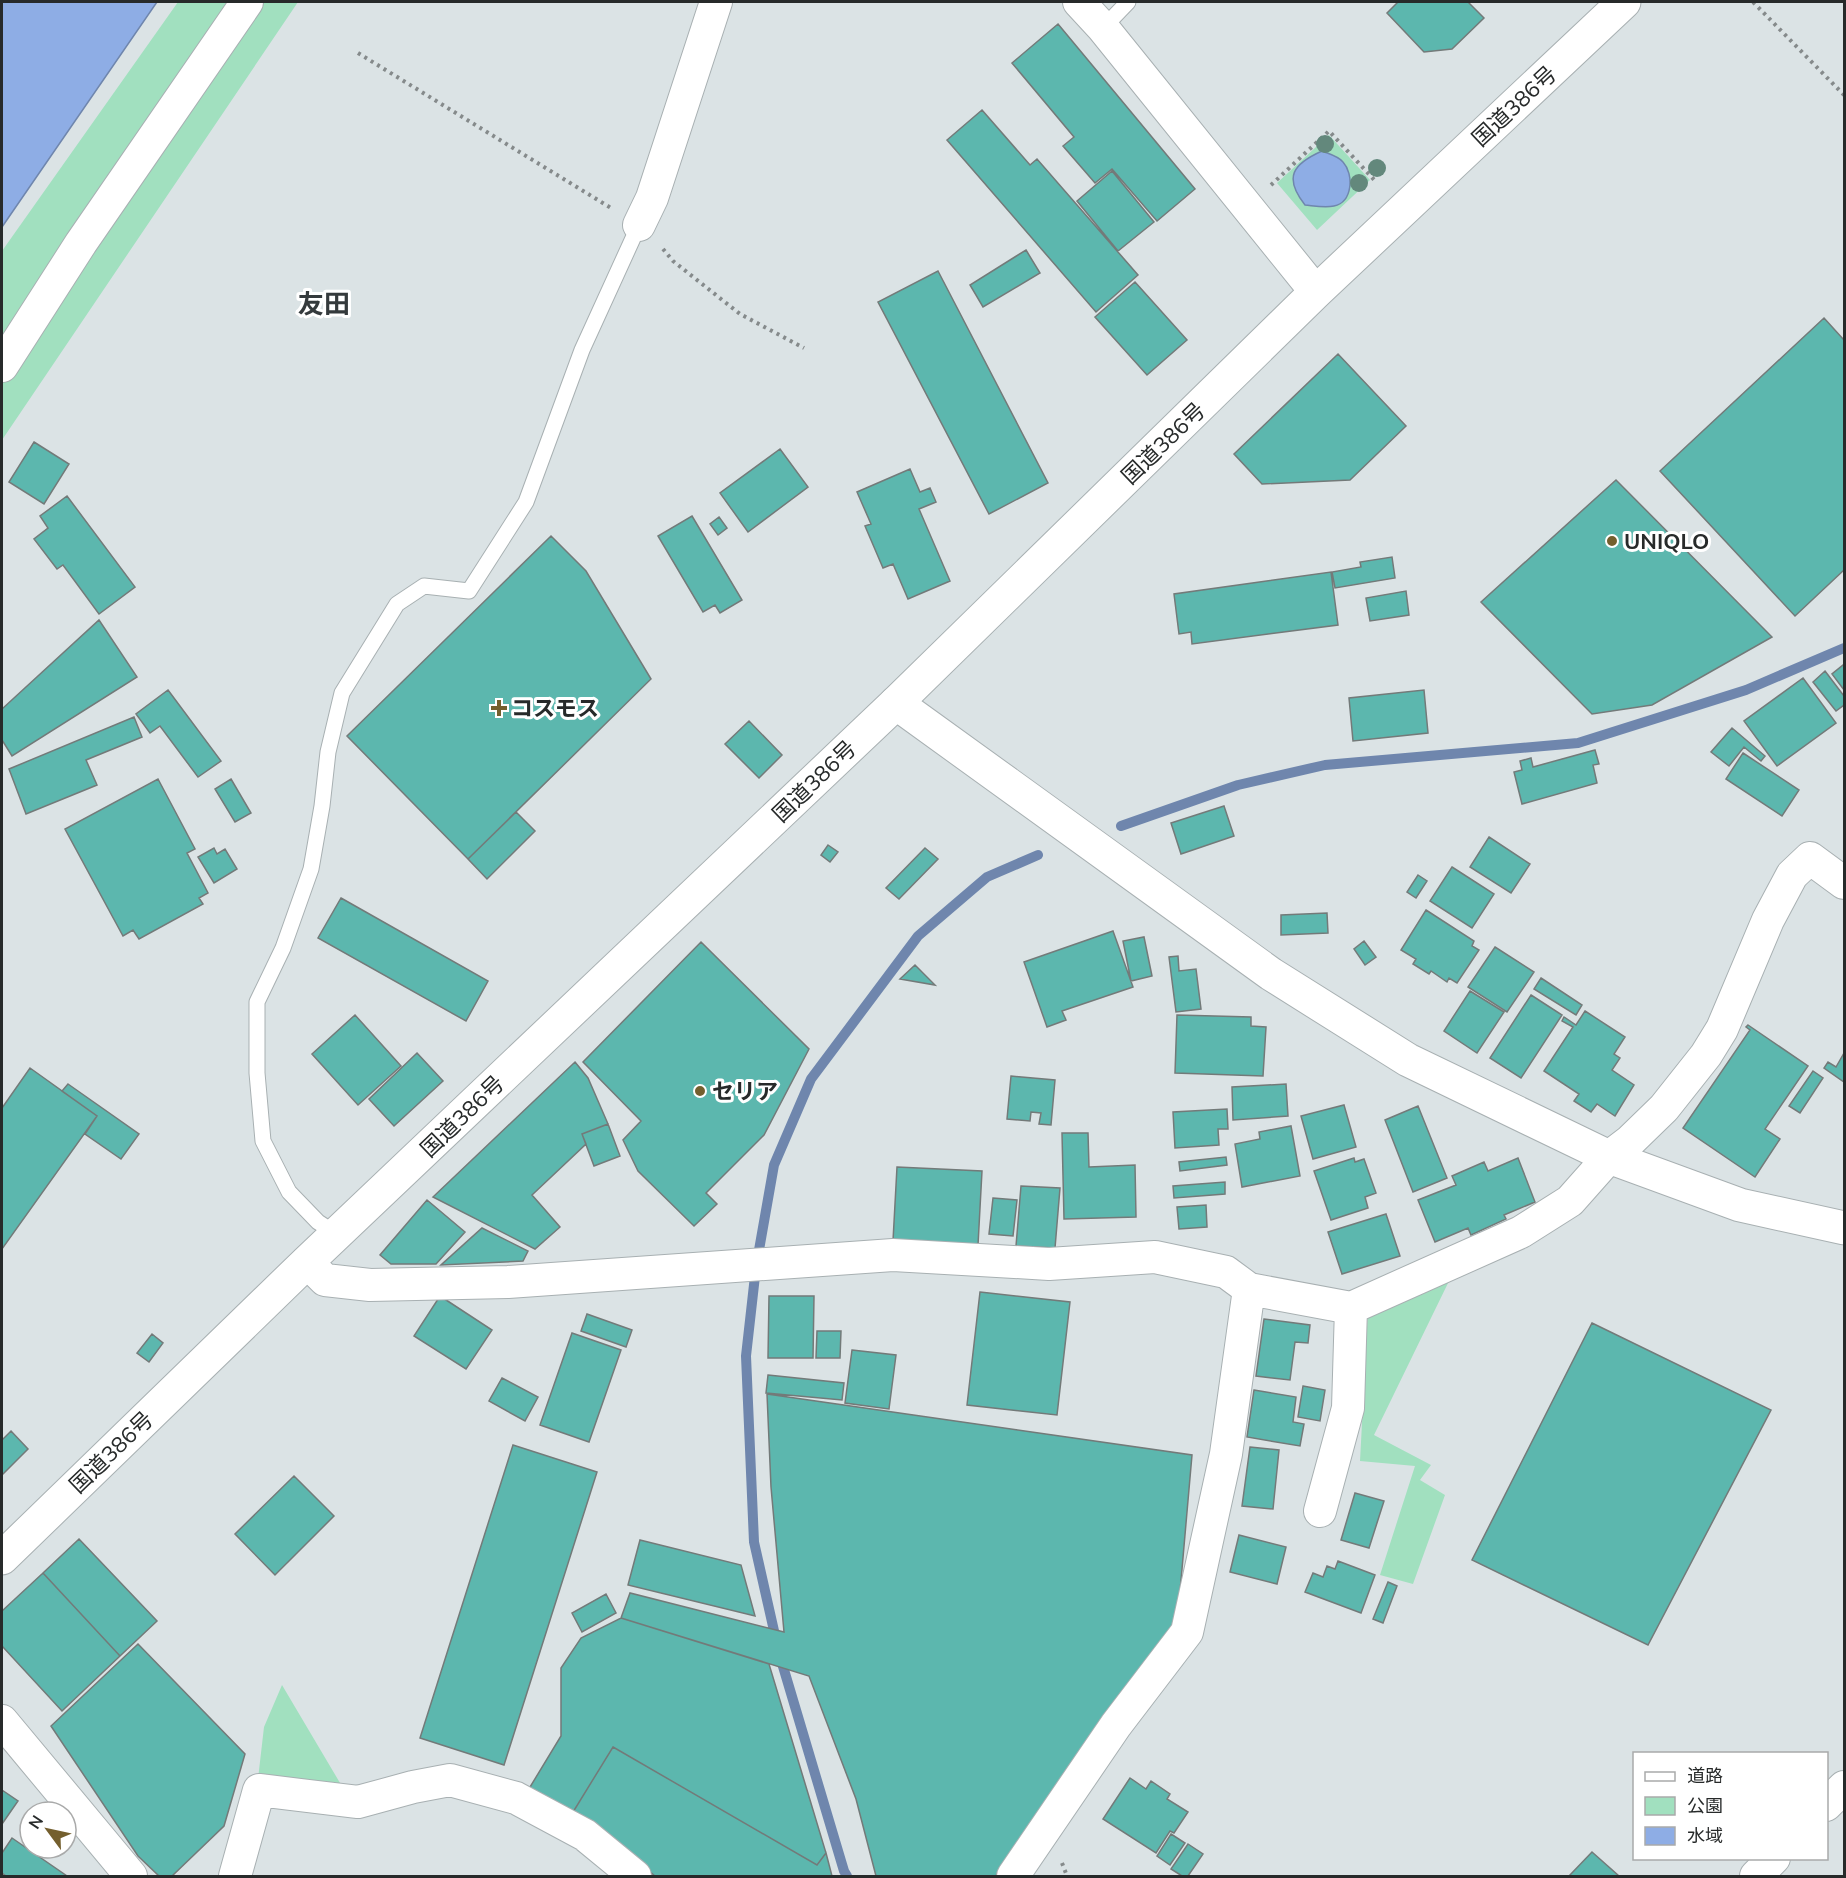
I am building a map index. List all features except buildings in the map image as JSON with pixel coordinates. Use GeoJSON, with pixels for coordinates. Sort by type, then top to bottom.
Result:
{"type":"FeatureCollection","features":[{"type":"Feature","properties":{"kind":"main road","name":"国道386号"},"geometry":{"type":"LineString","coordinates":[[2,1558],[307,1262],[896,703],[1316,292],[1624,2]]}},
{"type":"Feature","properties":{"kind":"main road"},"geometry":{"type":"LineString","coordinates":[[896,703],[1270,974],[1408,1060],[1609,1157],[1740,1205],[1845,1228]]}},
{"type":"Feature","properties":{"kind":"street"},"geometry":{"type":"LineString","coordinates":[[2,366],[81,243],[247,2]]}},
{"type":"Feature","properties":{"kind":"street"},"geometry":{"type":"LineString","coordinates":[[639,225],[652,198],[716,2]]}},
{"type":"Feature","properties":{"kind":"street"},"geometry":{"type":"LineString","coordinates":[[1079,2],[1316,292]]}},
{"type":"Feature","properties":{"kind":"street"},"geometry":{"type":"LineString","coordinates":[[307,1262],[325,1280],[370,1285],[508,1282],[893,1255],[1049,1264],[1155,1257],[1226,1272],[1249,1289],[1351,1308],[1521,1232],[1570,1201],[1609,1157],[1630,1141],[1664,1108],[1706,1054],[1722,1029],[1768,920],[1792,875],[1810,858],[1845,883]]}},
{"type":"Feature","properties":{"kind":"street"},"geometry":{"type":"LineString","coordinates":[[1013,1876],[1116,1725],[1187,1632],[1226,1454],[1249,1289]]}},
{"type":"Feature","properties":{"kind":"street"},"geometry":{"type":"LineString","coordinates":[[1320,1511],[1348,1408],[1351,1308]]}},
{"type":"Feature","properties":{"kind":"street"},"geometry":{"type":"LineString","coordinates":[[2,1721],[130,1876]]}},
{"type":"Feature","properties":{"kind":"street"},"geometry":{"type":"LineString","coordinates":[[235,1876],[259,1790],[358,1802],[450,1780],[516,1798],[585,1835],[635,1876]]}},
{"type":"Feature","properties":{"kind":"street"},"geometry":{"type":"LineString","coordinates":[[1828,1804],[1845,1787]]}},
{"type":"Feature","properties":{"kind":"street"},"geometry":{"type":"LineString","coordinates":[[1756,1876],[1772,1860]]}},
{"type":"Feature","properties":{"kind":"lane"},"geometry":{"type":"LineString","coordinates":[[1102,28],[1128,2]]}},
{"type":"Feature","properties":{"kind":"lane"},"geometry":{"type":"LineString","coordinates":[[338,1235],[318,1221],[289,1192],[263,1141],[257,1073],[257,1002],[283,948],[311,870],[328,752],[342,693],[397,604],[424,586],[469,591],[526,502],[582,350],[639,225]]}},
{"type":"Feature","properties":{"kind":"path"},"geometry":{"type":"LineString","coordinates":[[1753,2],[1845,95]]}},
{"type":"Feature","properties":{"kind":"path"},"geometry":{"type":"LineString","coordinates":[[358,53],[639,225],[652,235],[673,261],[740,314],[804,348]]}},
{"type":"Feature","properties":{"kind":"path"},"geometry":{"type":"LineString","coordinates":[[1269,186],[1329,131],[1377,183]]}},
{"type":"Feature","properties":{"kind":"green space"},"geometry":{"type":"Polygon","coordinates":[[[178,2],[298,2],[2,440],[2,251],[178,2]]]}},
{"type":"Feature","properties":{"kind":"green space"},"geometry":{"type":"Polygon","coordinates":[[[1329,135],[1370,180],[1317,230],[1277,183],[1329,135]]]}},
{"type":"Feature","properties":{"kind":"green space"},"geometry":{"type":"Polygon","coordinates":[[[1450,1279],[1374,1435],[1431,1465],[1420,1480],[1445,1495],[1413,1584],[1380,1575],[1415,1466],[1360,1461],[1368,1309],[1450,1279]]]}},
{"type":"Feature","properties":{"kind":"green space"},"geometry":{"type":"Polygon","coordinates":[[[282,1685],[343,1788],[258,1779],[264,1727],[282,1685]]]}},
{"type":"Feature","properties":{"kind":"water"},"geometry":{"type":"Polygon","coordinates":[[[2,2],[157,2],[2,227],[2,2]]]}},
{"type":"Feature","properties":{"kind":"water"},"geometry":{"type":"Polygon","coordinates":[[[1322,151],[1339,158],[1347,167],[1350,187],[1345,199],[1334,206],[1305,205],[1294,187],[1294,172],[1304,161],[1322,151]]]}},
{"type":"Feature","properties":{"kind":"waterway"},"geometry":{"type":"LineString","coordinates":[[1121,826],[1238,785],[1325,765],[1578,743],[1746,690],[1844,648]]}},
{"type":"Feature","properties":{"kind":"waterway"},"geometry":{"type":"LineString","coordinates":[[847,1876],[779,1653],[754,1542],[746,1356],[756,1267],[774,1165],[811,1079],[918,936],[987,877],[1038,855]]}},
{"type":"Feature","properties":{"kind":"place","name":"UNIQLO"},"geometry":{"type":"Point","coordinates":[1612,541]}},
{"type":"Feature","properties":{"kind":"place","name":"コスモス"},"geometry":{"type":"Point","coordinates":[499,708]}},
{"type":"Feature","properties":{"kind":"place","name":"セリア"},"geometry":{"type":"Point","coordinates":[700,1091]}},
{"type":"Feature","properties":{"kind":"district","name":"友田"},"geometry":{"type":"Point","coordinates":[324,303]}}]}
